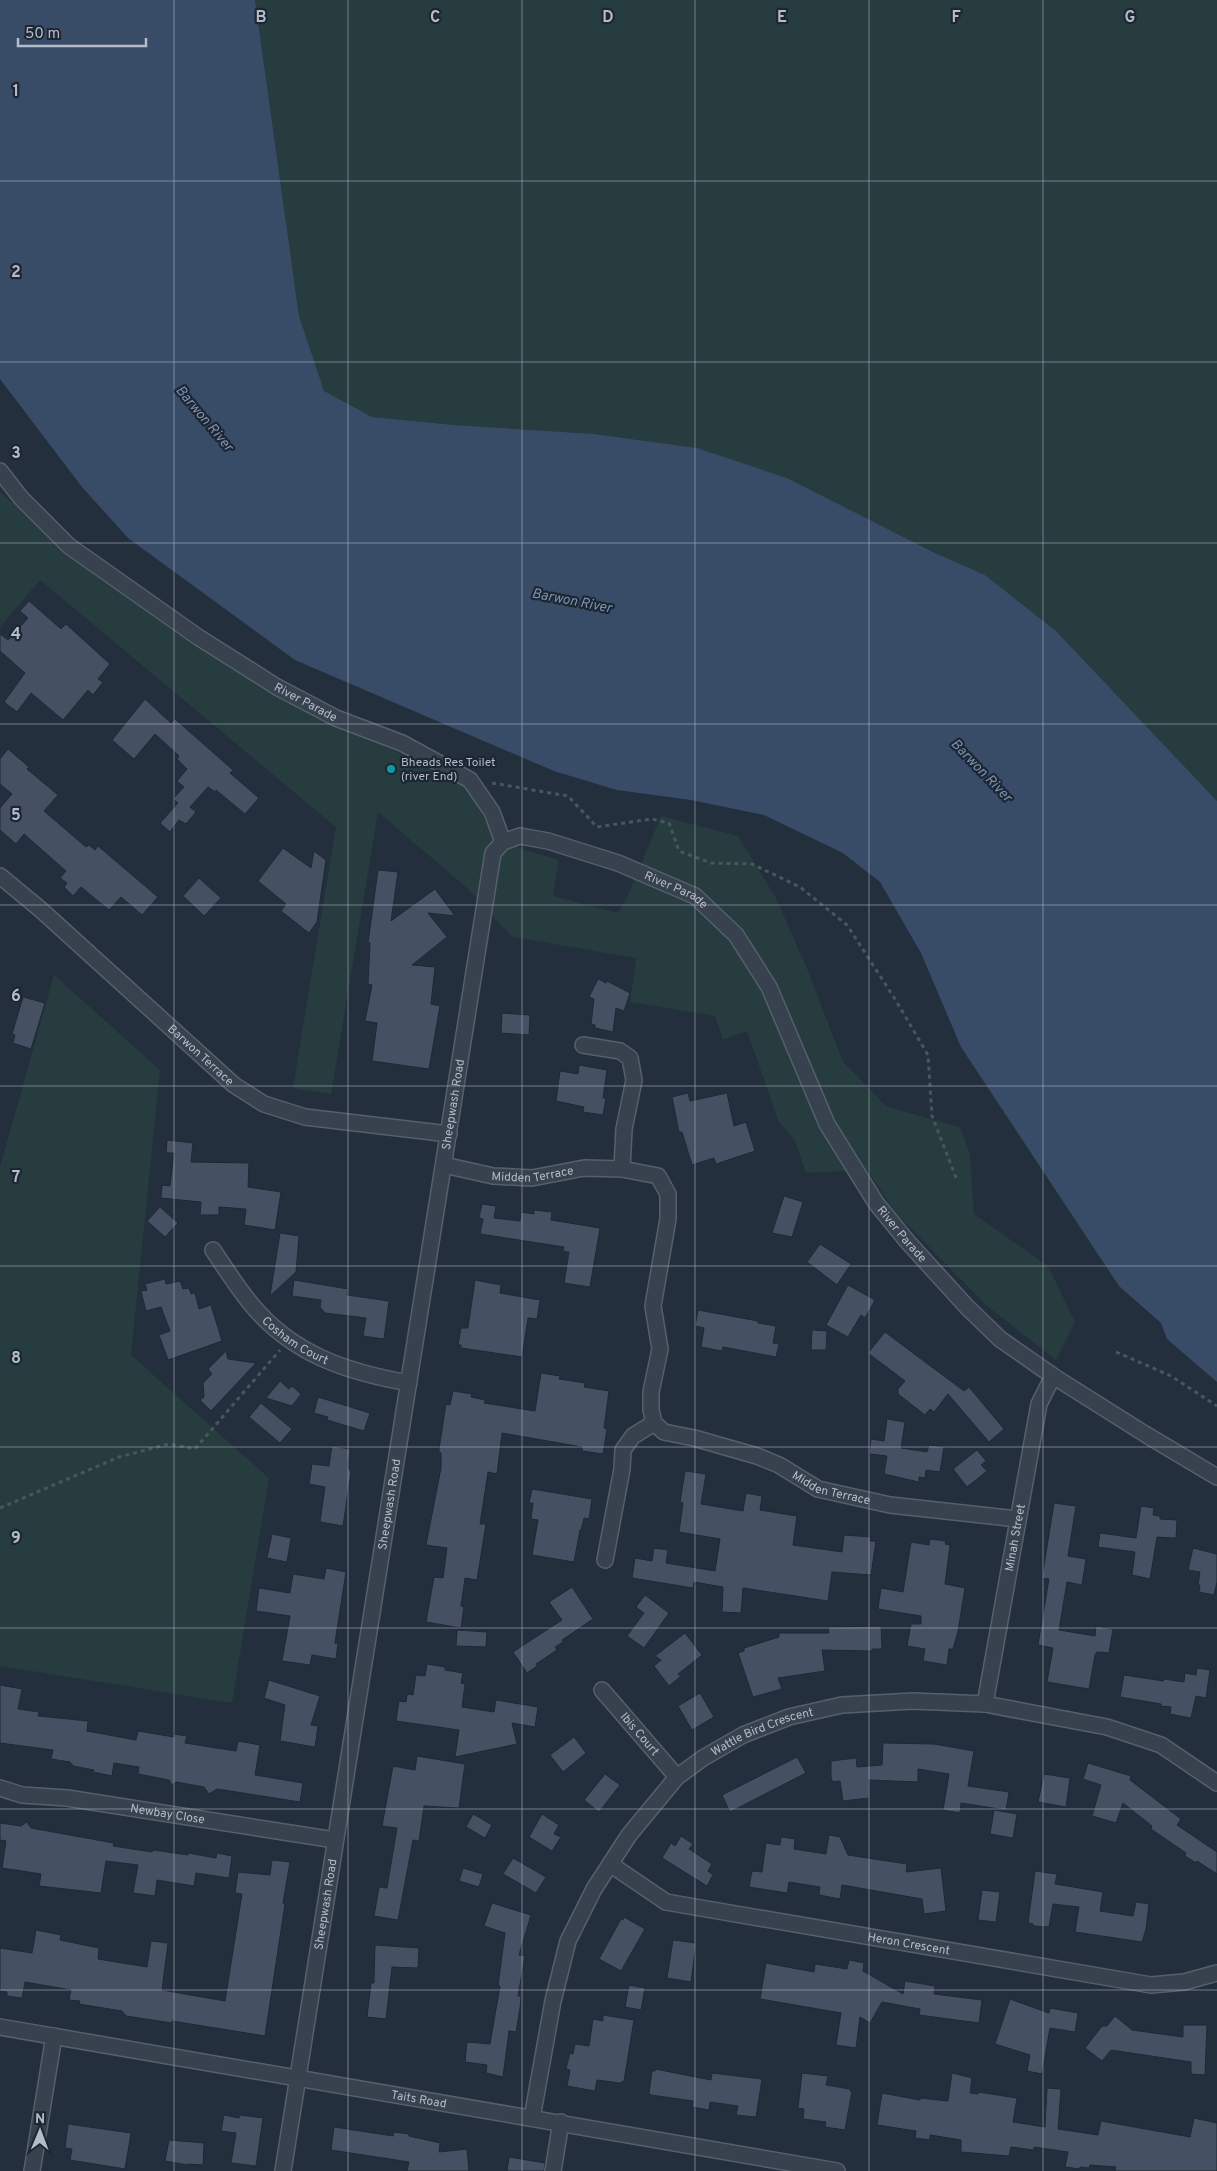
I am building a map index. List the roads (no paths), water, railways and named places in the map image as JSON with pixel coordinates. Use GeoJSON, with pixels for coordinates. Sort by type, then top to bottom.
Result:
{"type":"FeatureCollection","features":[{"type":"Feature","properties":{"kind":"street","name":"River Parade"},"geometry":{"type":"LineString","coordinates":[[0,472],[21,498],[69,546],[198,637],[277,686],[336,718],[402,743],[470,780],[492,812],[503,842],[520,836],[548,841],[618,863],[695,896],[736,935],[769,987],[827,1124],[876,1202],[966,1306],[1000,1339],[1053,1376],[1217,1477]]}},
{"type":"Feature","properties":{"kind":"street","name":"Sheepwash Road"},"geometry":{"type":"LineString","coordinates":[[283,2171],[493,853],[503,842]]}},
{"type":"Feature","properties":{"kind":"street","name":"Barwon Terrace"},"geometry":{"type":"LineString","coordinates":[[0,876],[40,909],[234,1085],[264,1104],[305,1117],[449,1134]]}},
{"type":"Feature","properties":{"kind":"street"},"geometry":{"type":"LineString","coordinates":[[584,1045],[620,1051],[630,1058],[634,1080],[624,1129],[622,1169]]}},
{"type":"Feature","properties":{"kind":"street","name":"Midden Terrace"},"geometry":{"type":"LineString","coordinates":[[444,1165],[493,1176],[532,1178],[584,1168],[622,1169],[658,1176],[668,1194],[668,1219],[653,1306],[660,1349],[651,1392],[651,1410],[654,1423],[664,1432],[694,1438],[757,1456],[779,1465],[818,1489],[890,1505],[1018,1519]]}},
{"type":"Feature","properties":{"kind":"street","name":"Cosham Court"},"geometry":{"type":"LineString","coordinates":[[213,1250],[250,1303],[268,1323],[289,1339],[320,1359],[350,1371],[409,1383]]}},
{"type":"Feature","properties":{"kind":"street","name":"Minah Street"},"geometry":{"type":"LineString","coordinates":[[985,1704],[1039,1404],[1053,1376]]}},
{"type":"Feature","properties":{"kind":"street"},"geometry":{"type":"LineString","coordinates":[[605,1560],[624,1450],[633,1436],[654,1423]]}},
{"type":"Feature","properties":{"kind":"street","name":"Ibis Court"},"geometry":{"type":"LineString","coordinates":[[602,1690],[677,1777]]}},
{"type":"Feature","properties":{"kind":"street","name":"Wattle Bird Crescent"},"geometry":{"type":"LineString","coordinates":[[532,2118],[553,2001],[568,1941],[594,1890],[635,1828],[677,1777],[703,1758],[743,1735],[789,1717],[842,1705],[913,1701],[985,1704],[1108,1727],[1161,1745],[1217,1783]]}},
{"type":"Feature","properties":{"kind":"street","name":"Newbay Close"},"geometry":{"type":"LineString","coordinates":[[0,1788],[22,1796],[67,1798],[335,1840]]}},
{"type":"Feature","properties":{"kind":"street","name":"Heron Crescent"},"geometry":{"type":"LineString","coordinates":[[610,1864],[666,1902],[1151,1985],[1184,1982],[1217,1973]]}},
{"type":"Feature","properties":{"kind":"street","name":"Taits Road"},"geometry":{"type":"LineString","coordinates":[[0,2027],[561,2122],[809,2169],[838,2171]]}},
{"type":"Feature","properties":{"kind":"street"},"geometry":{"type":"LineString","coordinates":[[32,2171],[54,2036]]}},
{"type":"Feature","properties":{"kind":"street"},"geometry":{"type":"LineString","coordinates":[[553,2171],[561,2122]]}},
{"type":"Feature","properties":{"kind":"water","name":"Barwon River"},"geometry":{"type":"Polygon","coordinates":[[[0,0],[255,0],[299,316],[324,391],[372,417],[454,425],[594,434],[697,448],[787,478],[933,552],[985,575],[1056,631],[1217,801],[1217,1382],[1167,1339],[1161,1323],[1119,1286],[961,1047],[921,953],[880,882],[843,853],[764,815],[691,800],[617,790],[554,771],[295,660],[128,538],[82,487],[0,379],[0,0]]]}},
{"type":"Feature","properties":{"kind":"place","name":"Bheads Res Toilet (river End)"},"geometry":{"type":"Point","coordinates":[391,769]}}]}
